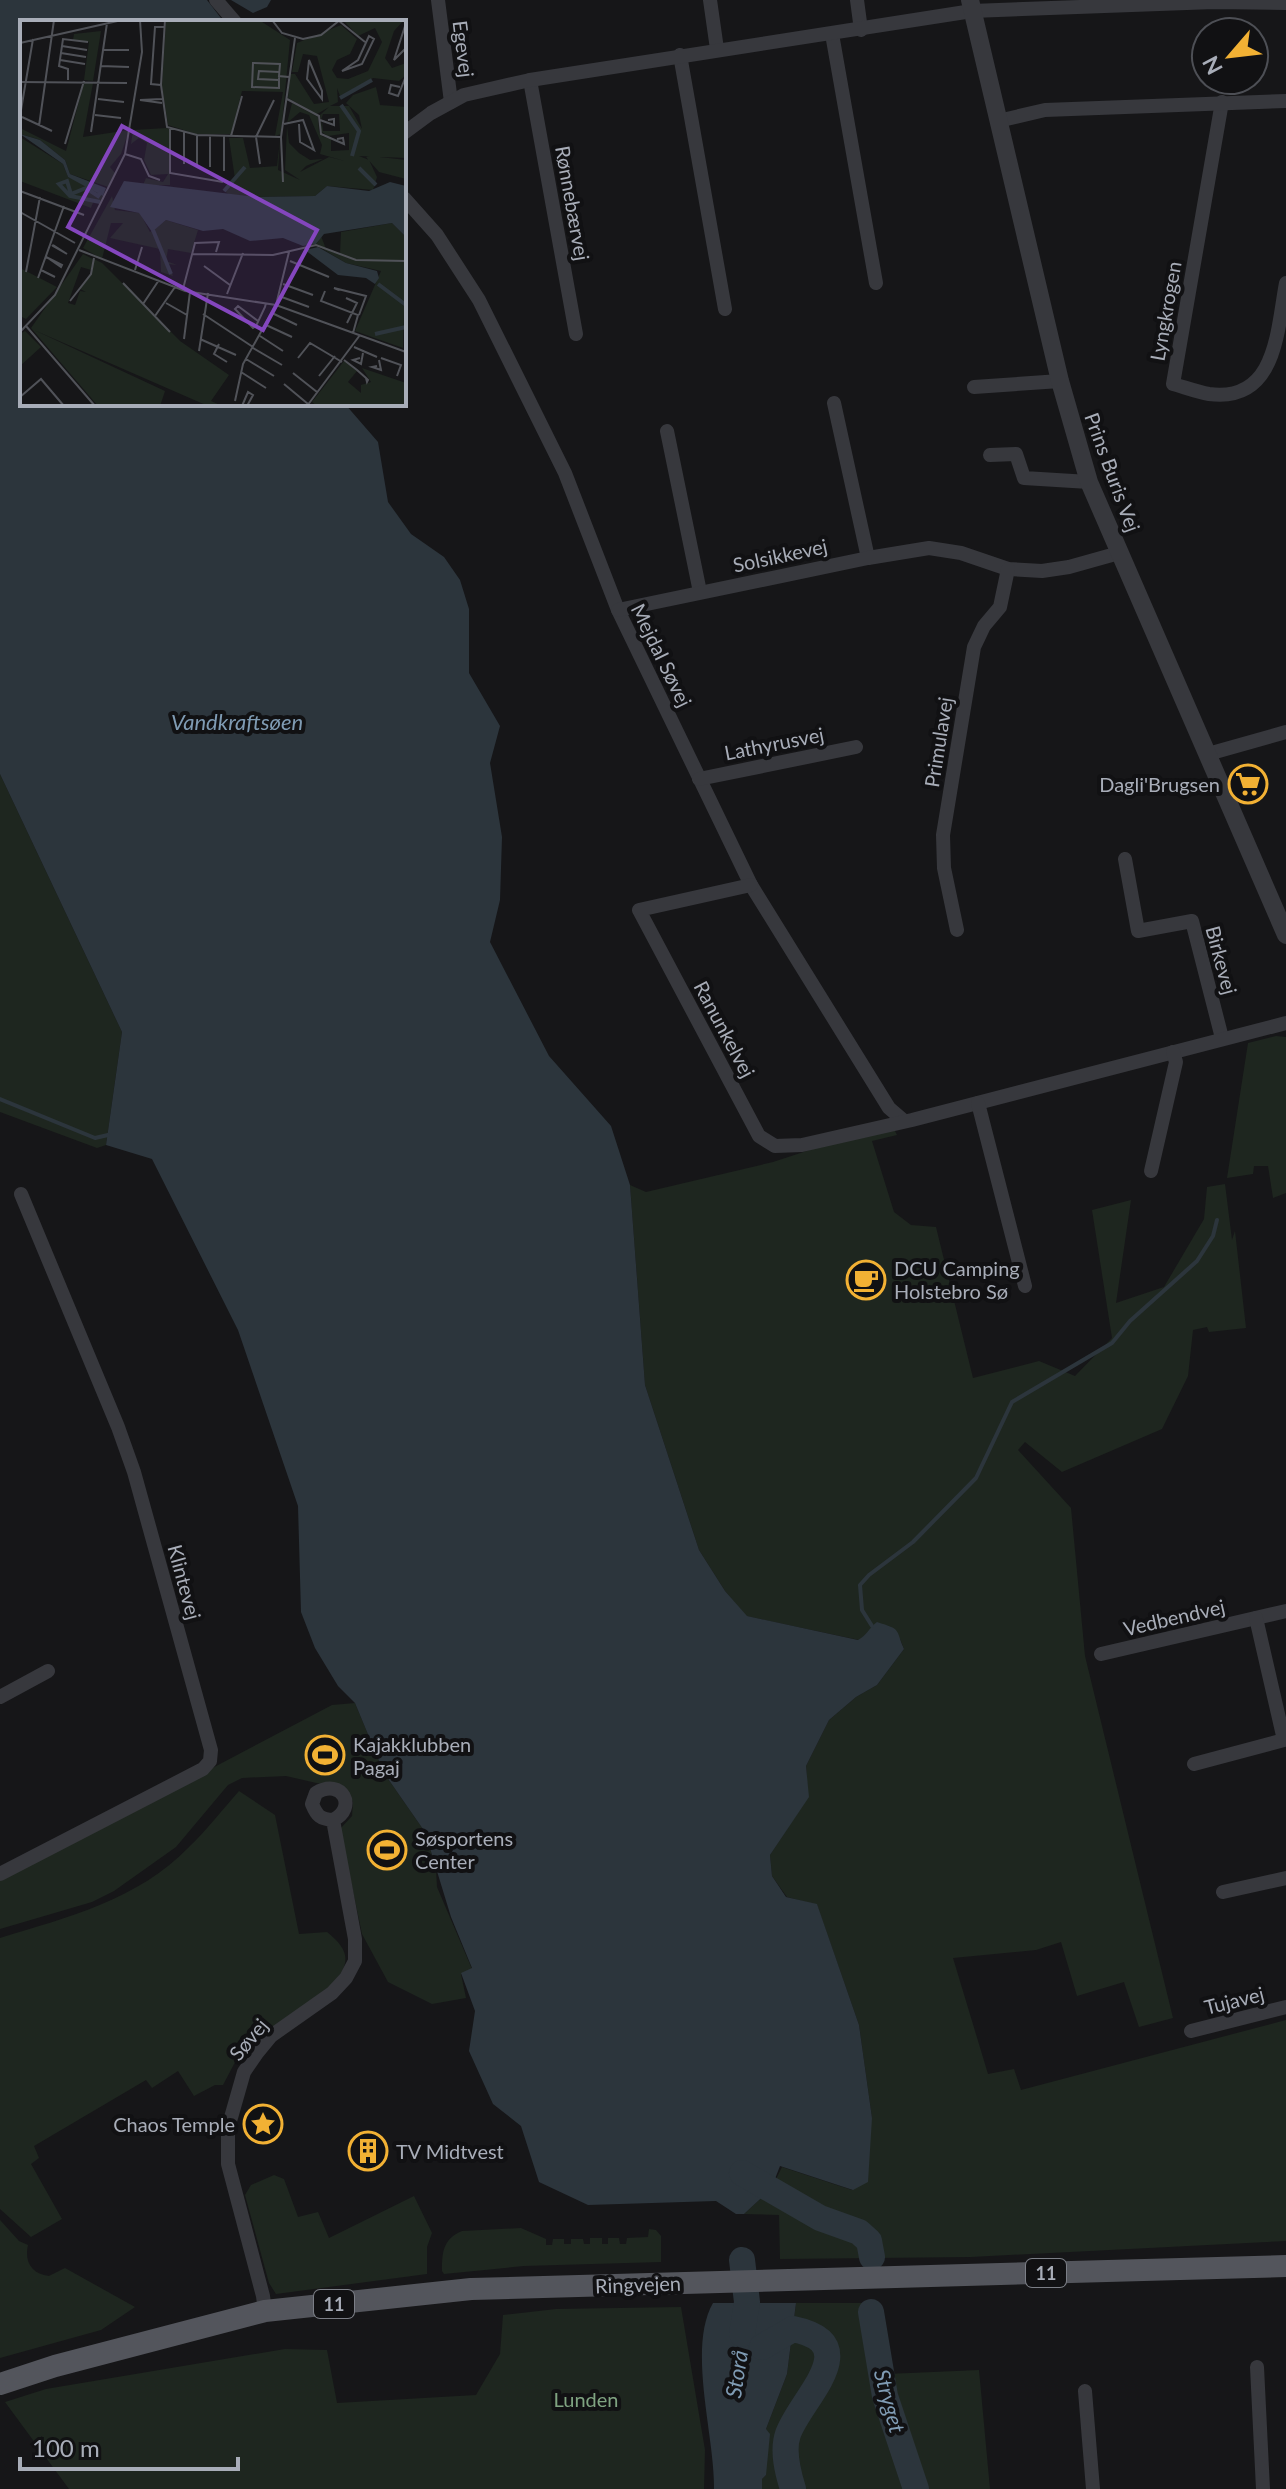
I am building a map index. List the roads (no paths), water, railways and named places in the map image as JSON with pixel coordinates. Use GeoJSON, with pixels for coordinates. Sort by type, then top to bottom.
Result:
{"type":"FeatureCollection","features":[{"type":"Feature","properties":{"kind":"main road","name":"Ringvejen"},"geometry":{"type":"LineString","coordinates":[[0,2384],[55,2366],[265,2311],[471,2289],[1286,2266]]}},
{"type":"Feature","properties":{"kind":"street"},"geometry":{"type":"LineString","coordinates":[[216,0],[233,20]]}},
{"type":"Feature","properties":{"kind":"street","name":"Egevej"},"geometry":{"type":"LineString","coordinates":[[438,0],[451,102]]}},
{"type":"Feature","properties":{"kind":"street"},"geometry":{"type":"LineString","coordinates":[[710,0],[717,49]]}},
{"type":"Feature","properties":{"kind":"street"},"geometry":{"type":"LineString","coordinates":[[857,0],[861,30]]}},
{"type":"Feature","properties":{"kind":"street"},"geometry":{"type":"LineString","coordinates":[[406,132],[464,95],[530,80],[717,49],[861,30],[971,6],[1214,1],[1286,3]]}},
{"type":"Feature","properties":{"kind":"street","name":"Prins Buris Vej"},"geometry":{"type":"LineString","coordinates":[[971,6],[1060,381],[1089,482],[1286,935]]}},
{"type":"Feature","properties":{"kind":"street"},"geometry":{"type":"LineString","coordinates":[[832,34],[876,283]]}},
{"type":"Feature","properties":{"kind":"street"},"geometry":{"type":"LineString","coordinates":[[680,55],[725,309]]}},
{"type":"Feature","properties":{"kind":"street","name":"Rønnebærvej"},"geometry":{"type":"LineString","coordinates":[[530,80],[576,334]]}},
{"type":"Feature","properties":{"kind":"street"},"geometry":{"type":"LineString","coordinates":[[998,121],[1045,110],[1286,101]]}},
{"type":"Feature","properties":{"kind":"street","name":"Lyngkrogen"},"geometry":{"type":"LineString","coordinates":[[1222,102],[1173,384],[1207,394],[1226,394],[1246,389],[1263,376],[1273,353],[1286,283]]}},
{"type":"Feature","properties":{"kind":"street","name":"Mejdal Søvej"},"geometry":{"type":"LineString","coordinates":[[406,200],[437,235],[479,300],[530,399],[565,473],[618,610],[751,885],[889,1108],[903,1120]]}},
{"type":"Feature","properties":{"kind":"street"},"geometry":{"type":"LineString","coordinates":[[974,387],[1060,381]]}},
{"type":"Feature","properties":{"kind":"street"},"geometry":{"type":"LineString","coordinates":[[834,403],[868,558]]}},
{"type":"Feature","properties":{"kind":"street"},"geometry":{"type":"LineString","coordinates":[[667,431],[700,592]]}},
{"type":"Feature","properties":{"kind":"street"},"geometry":{"type":"LineString","coordinates":[[990,455],[1016,454],[1024,478],[1089,482]]}},
{"type":"Feature","properties":{"kind":"street","name":"Solsikkevej"},"geometry":{"type":"LineString","coordinates":[[618,610],[929,548],[961,553],[1008,569],[1042,571],[1119,553]]}},
{"type":"Feature","properties":{"kind":"street","name":"Primulavej"},"geometry":{"type":"LineString","coordinates":[[957,930],[944,868],[943,835],[974,647],[984,626],[1000,607],[1008,569]]}},
{"type":"Feature","properties":{"kind":"street"},"geometry":{"type":"LineString","coordinates":[[1208,754],[1286,732]]}},
{"type":"Feature","properties":{"kind":"street","name":"Lathyrusvej"},"geometry":{"type":"LineString","coordinates":[[699,779],[856,747]]}},
{"type":"Feature","properties":{"kind":"street","name":"Birkevej"},"geometry":{"type":"LineString","coordinates":[[1125,859],[1138,931],[1192,921],[1222,1038]]}},
{"type":"Feature","properties":{"kind":"street","name":"Ranunkelvej"},"geometry":{"type":"LineString","coordinates":[[751,885],[639,910],[759,1136],[775,1146],[802,1145],[903,1120]]}},
{"type":"Feature","properties":{"kind":"street"},"geometry":{"type":"LineString","coordinates":[[903,1120],[1286,1023]]}},
{"type":"Feature","properties":{"kind":"street"},"geometry":{"type":"LineString","coordinates":[[1151,1171],[1176,1062],[1173,1052]]}},
{"type":"Feature","properties":{"kind":"street"},"geometry":{"type":"LineString","coordinates":[[978,1103],[1025,1286]]}},
{"type":"Feature","properties":{"kind":"street","name":"Klintevej"},"geometry":{"type":"LineString","coordinates":[[0,1874],[203,1769],[210,1761],[211,1750],[134,1472],[21,1194]]}},
{"type":"Feature","properties":{"kind":"street","name":"Vedbendvej"},"geometry":{"type":"LineString","coordinates":[[1101,1654],[1286,1611]]}},
{"type":"Feature","properties":{"kind":"street","name":"Vedbendvej"},"geometry":{"type":"LineString","coordinates":[[1194,1764],[1284,1740],[1256,1618]]}},
{"type":"Feature","properties":{"kind":"street"},"geometry":{"type":"LineString","coordinates":[[0,1697],[48,1671]]}},
{"type":"Feature","properties":{"kind":"street","name":"Søvej"},"geometry":{"type":"LineString","coordinates":[[265,2311],[228,2164],[228,2128],[244,2072],[257,2053],[271,2036],[332,1993],[346,1978],[355,1961],[355,1939],[333,1820]]}},
{"type":"Feature","properties":{"kind":"street"},"geometry":{"type":"LineString","coordinates":[[1223,1892],[1286,1878]]}},
{"type":"Feature","properties":{"kind":"street","name":"Tujavej"},"geometry":{"type":"LineString","coordinates":[[1191,2031],[1286,2007]]}},
{"type":"Feature","properties":{"kind":"street"},"geometry":{"type":"LineString","coordinates":[[1257,2367],[1263,2489]]}},
{"type":"Feature","properties":{"kind":"street"},"geometry":{"type":"LineString","coordinates":[[1085,2391],[1093,2489]]}},
{"type":"Feature","properties":{"kind":"water","name":"Vandkraftsøen"},"geometry":{"type":"Polygon","coordinates":[[[0,0],[207,0],[222,20],[20,20],[20,406],[347,406],[378,442],[388,502],[411,534],[444,557],[460,580],[469,609],[469,673],[500,726],[490,763],[502,837],[500,900],[490,942],[549,1056],[611,1126],[630,1185],[645,1385],[699,1550],[725,1591],[747,1616],[858,1640],[877,1622],[898,1633],[904,1649],[877,1685],[856,1697],[829,1720],[806,1766],[809,1797],[770,1855],[772,1876],[786,1897],[817,1904],[859,2025],[872,2118],[868,2182],[853,2190],[780,2166],[771,2189],[744,2214],[736,2214],[716,2201],[588,2205],[539,2182],[521,2126],[493,2104],[469,2051],[475,2011],[461,1973],[472,1968],[451,1917],[425,1832],[384,1773],[355,1703],[338,1686],[315,1648],[301,1612],[298,1506],[238,1330],[152,1159],[106,1145],[122,1032],[0,774],[0,0]]]}},
{"type":"Feature","properties":{"kind":"water"},"geometry":{"type":"Polygon","coordinates":[[[231,0],[271,0],[267,7],[253,13],[231,0]]]}},
{"type":"Feature","properties":{"kind":"water"},"geometry":{"type":"Polygon","coordinates":[[[713,2303],[796,2303],[787,2374],[766,2429],[770,2434],[762,2489],[714,2489],[702,2368],[702,2344],[713,2303]]]}},
{"type":"Feature","properties":{"kind":"waterway"},"geometry":{"type":"LineString","coordinates":[[0,1099],[95,1138],[108,1135]]}},
{"type":"Feature","properties":{"kind":"waterway"},"geometry":{"type":"LineString","coordinates":[[872,1626],[862,1610],[860,1585],[913,1542],[976,1478],[1012,1402],[1112,1343],[1130,1321],[1197,1261],[1213,1236],[1217,1220]]}},
{"type":"Feature","properties":{"kind":"waterway"},"geometry":{"type":"LineString","coordinates":[[742,2173],[820,2218],[859,2232],[869,2241],[872,2257]]}},
{"type":"Feature","properties":{"kind":"waterway","name":"Storå"},"geometry":{"type":"LineString","coordinates":[[742,2260],[747,2302],[742,2334]]}},
{"type":"Feature","properties":{"kind":"waterway","name":"Stryget"},"geometry":{"type":"LineString","coordinates":[[871,2312],[885,2396],[916,2489]]}},
{"type":"Feature","properties":{"kind":"waterway","name":"Stryget"},"geometry":{"type":"LineString","coordinates":[[762,2347],[793,2329],[815,2336],[825,2347],[827,2360],[823,2374],[786,2441],[786,2462],[793,2489]]}},
{"type":"Feature","properties":{"kind":"place","name":"Dagli'Brugsen"},"geometry":{"type":"Point","coordinates":[1248,784]}},
{"type":"Feature","properties":{"kind":"place","name":"DCU Camping Holstebro Sø"},"geometry":{"type":"Point","coordinates":[866,1280]}},
{"type":"Feature","properties":{"kind":"place","name":"Kajakklubben Pagaj"},"geometry":{"type":"Point","coordinates":[325,1755]}},
{"type":"Feature","properties":{"kind":"place","name":"Søsportens Center"},"geometry":{"type":"Point","coordinates":[387,1850]}},
{"type":"Feature","properties":{"kind":"place","name":"Chaos Temple"},"geometry":{"type":"Point","coordinates":[263,2124]}},
{"type":"Feature","properties":{"kind":"place","name":"TV Midtvest"},"geometry":{"type":"Point","coordinates":[368,2151]}},
{"type":"Feature","properties":{"kind":"park label","name":"Lunden"},"geometry":{"type":"Point","coordinates":[586,2399]}}]}
